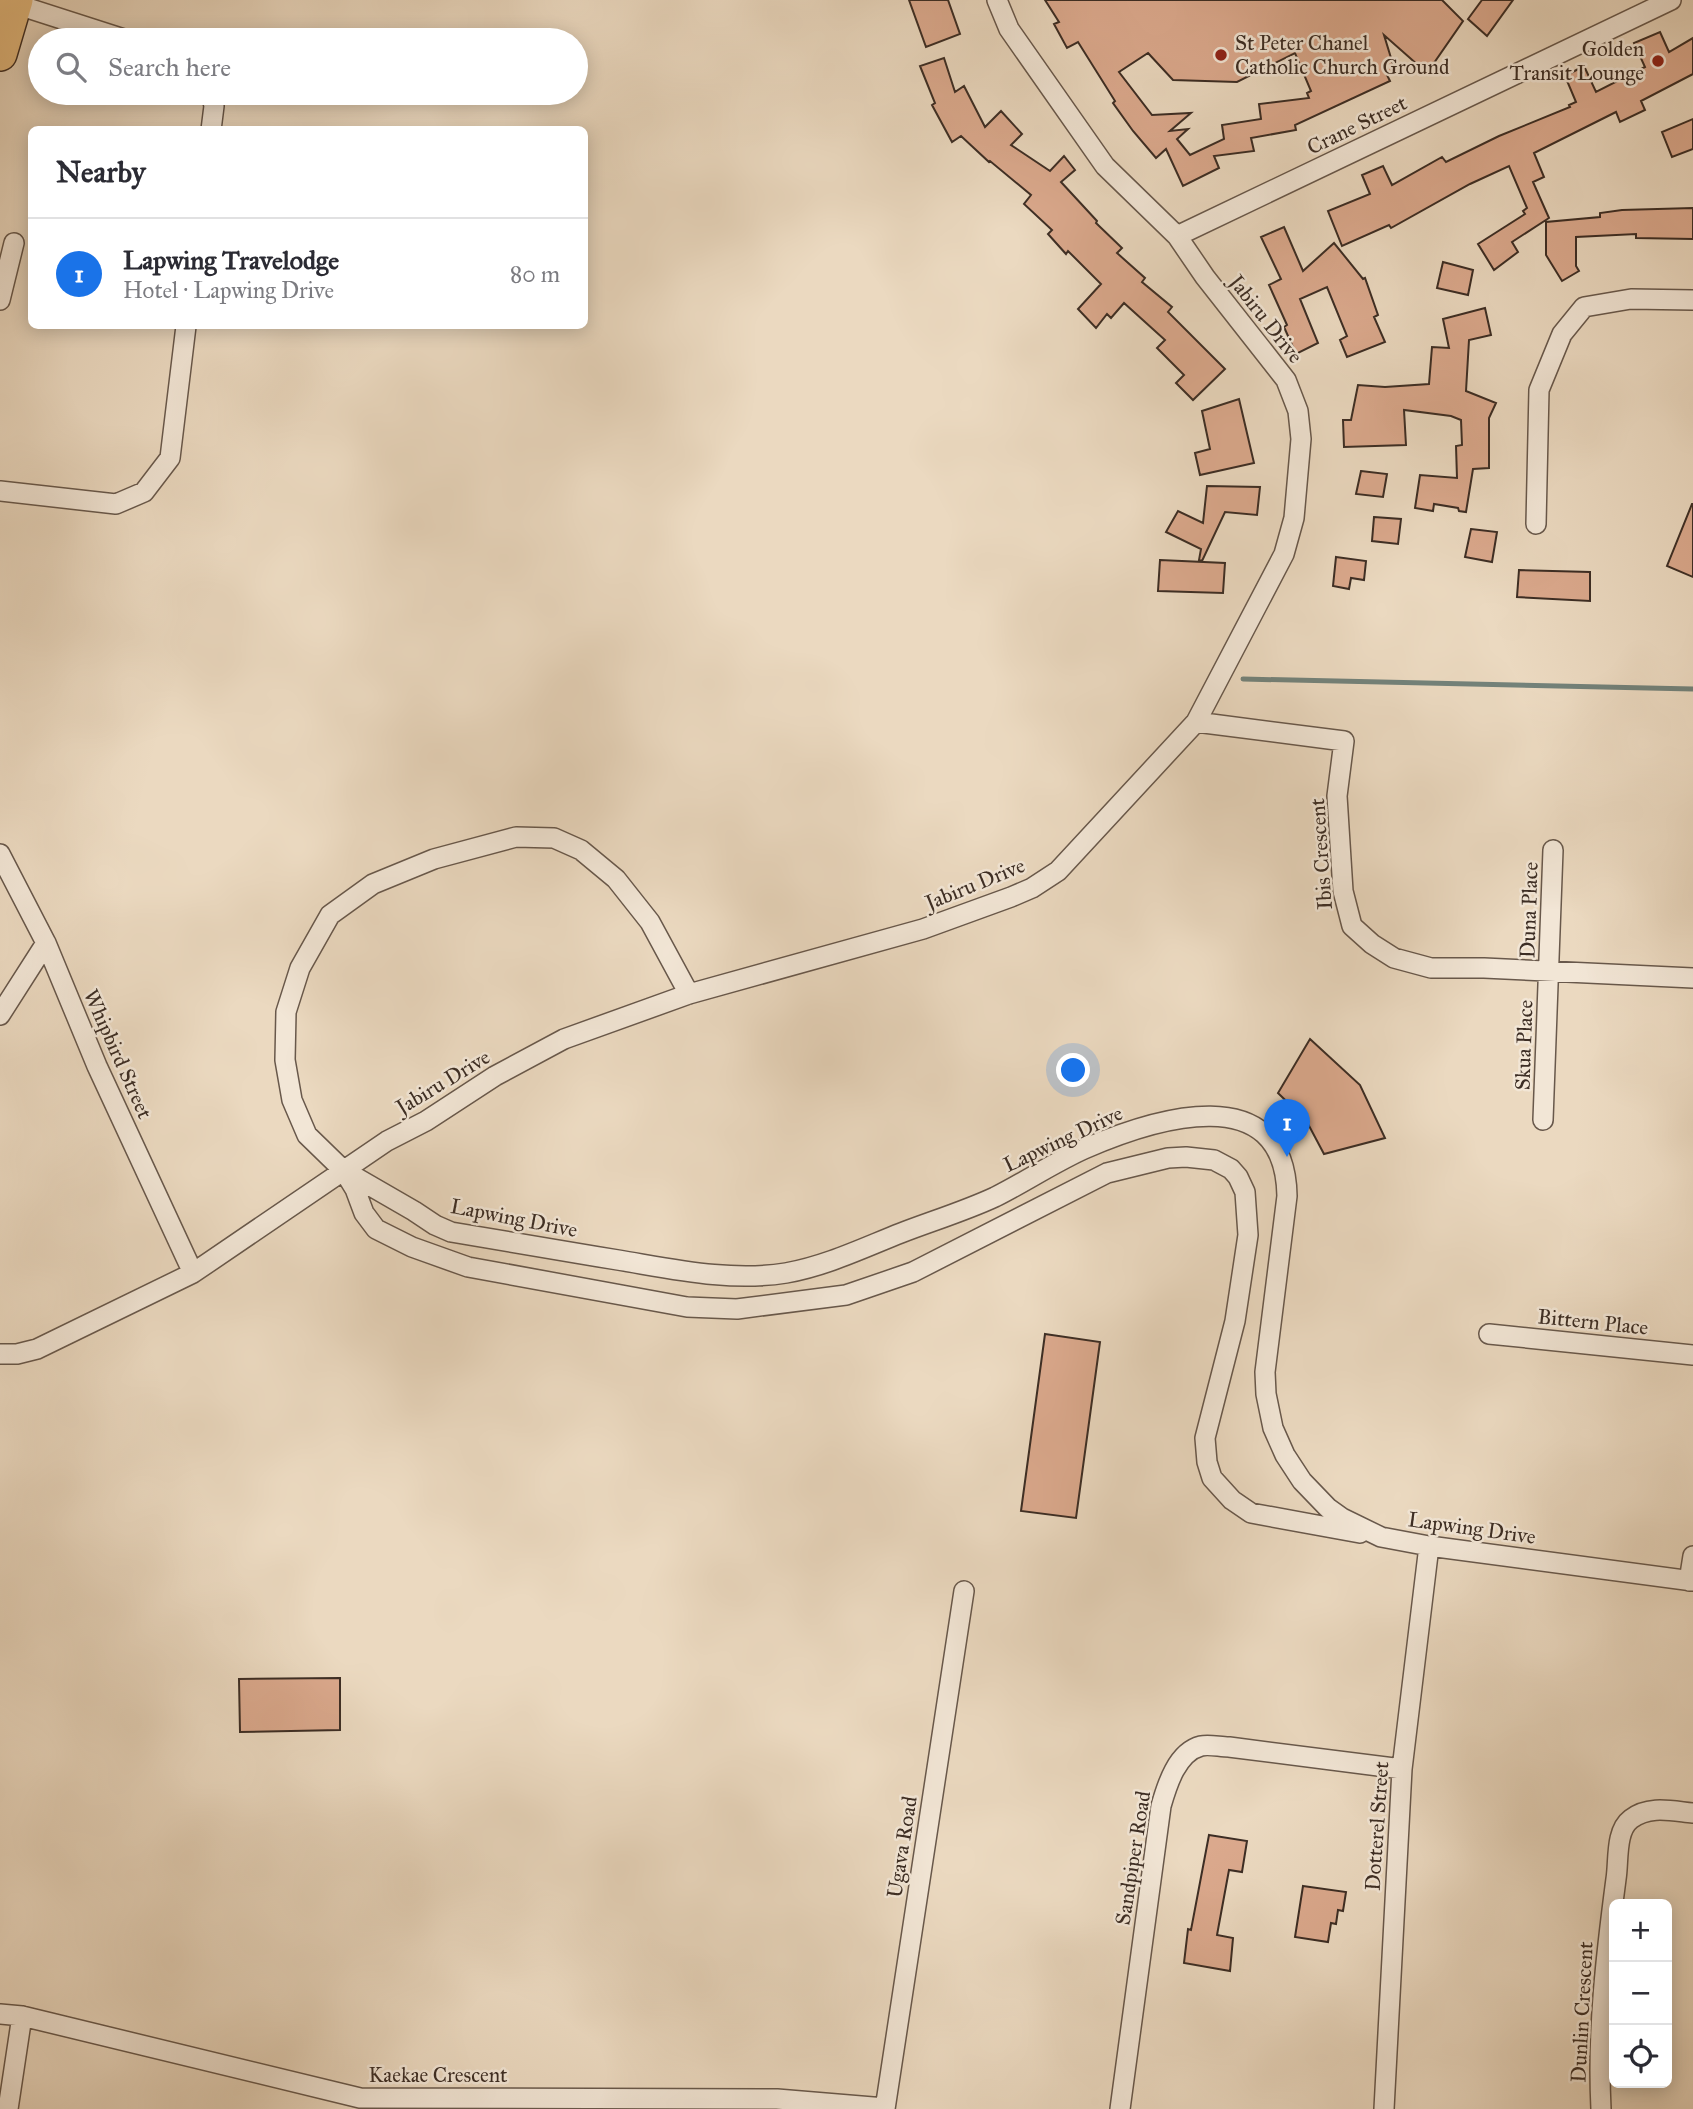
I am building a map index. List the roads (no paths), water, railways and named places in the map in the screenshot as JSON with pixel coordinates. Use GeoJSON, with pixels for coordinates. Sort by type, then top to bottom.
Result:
{"type":"FeatureCollection","features":[{"type":"Feature","properties":{"kind":"highway"},"geometry":{"type":"LineString","coordinates":[[0,54],[16,2]]}},
{"type":"Feature","properties":{"kind":"street","name":"Jabiru Drive"},"geometry":{"type":"LineString","coordinates":[[0,1354],[17,1354],[37,1349],[192,1273],[343,1170],[495,1076],[564,1039],[689,994],[923,929],[1032,888],[1058,871],[1196,722],[1284,554],[1294,518],[1301,439],[1298,411],[1286,380],[1205,277],[1177,236],[1105,166],[1009,29],[997,0]]}},
{"type":"Feature","properties":{"kind":"street","name":"Crane Street"},"geometry":{"type":"LineString","coordinates":[[1177,236],[1671,0]]}},
{"type":"Feature","properties":{"kind":"street"},"geometry":{"type":"LineString","coordinates":[[16,2],[92,28]]}},
{"type":"Feature","properties":{"kind":"street"},"geometry":{"type":"LineString","coordinates":[[212,126],[214,105]]}},
{"type":"Feature","properties":{"kind":"street"},"geometry":{"type":"LineString","coordinates":[[0,300],[13,243]]}},
{"type":"Feature","properties":{"kind":"street"},"geometry":{"type":"LineString","coordinates":[[1536,524],[1539,390],[1562,334],[1584,307],[1631,299],[1693,300]]}},
{"type":"Feature","properties":{"kind":"street"},"geometry":{"type":"LineString","coordinates":[[0,491],[116,504],[144,492],[170,458],[186,329]]}},
{"type":"Feature","properties":{"kind":"street","name":"Ibis Crescent"},"geometry":{"type":"LineString","coordinates":[[1196,722],[1344,741],[1337,796],[1343,891],[1352,926],[1372,944],[1394,958],[1431,968],[1693,978]]}},
{"type":"Feature","properties":{"kind":"street"},"geometry":{"type":"LineString","coordinates":[[689,994],[650,922],[616,879],[581,850],[554,838],[516,837],[434,859],[373,884],[330,915],[300,968],[286,1012],[285,1060],[292,1100],[307,1135],[343,1170],[355,1189],[364,1213],[376,1228],[412,1247],[468,1267],[687,1307],[737,1309],[846,1295],[913,1272],[1107,1173],[1168,1158],[1214,1160],[1231,1169],[1245,1192],[1248,1235],[1235,1321],[1205,1438],[1206,1462],[1212,1478],[1232,1500],[1251,1513],[1381,1537]]}},
{"type":"Feature","properties":{"kind":"street","name":"Duna Place"},"geometry":{"type":"LineString","coordinates":[[1550,971],[1553,849]]}},
{"type":"Feature","properties":{"kind":"street","name":"Whipbird Street"},"geometry":{"type":"LineString","coordinates":[[0,854],[46,943],[97,1066],[192,1273]]}},
{"type":"Feature","properties":{"kind":"street"},"geometry":{"type":"LineString","coordinates":[[0,1015],[46,943]]}},
{"type":"Feature","properties":{"kind":"street","name":"Skua Place"},"geometry":{"type":"LineString","coordinates":[[1543,1120],[1550,971]]}},
{"type":"Feature","properties":{"kind":"street","name":"Lapwing Drive"},"geometry":{"type":"LineString","coordinates":[[343,1170],[435,1226],[451,1232],[703,1274],[783,1273],[817,1267],[994,1197],[1082,1150],[1129,1131],[1177,1118],[1227,1116],[1261,1130],[1269,1138],[1285,1168],[1287,1196],[1265,1372],[1266,1394],[1273,1428],[1285,1455],[1309,1489],[1342,1518],[1381,1537],[1691,1581]]}},
{"type":"Feature","properties":{"kind":"street","name":"Bittern Place"},"geometry":{"type":"LineString","coordinates":[[1489,1334],[1693,1355]]}},
{"type":"Feature","properties":{"kind":"street","name":"Dotterel Street"},"geometry":{"type":"LineString","coordinates":[[1384,2109],[1402,1769],[1430,1546]]}},
{"type":"Feature","properties":{"kind":"street"},"geometry":{"type":"LineString","coordinates":[[1691,1581],[1693,1556]]}},
{"type":"Feature","properties":{"kind":"street","name":"Ugava Road"},"geometry":{"type":"LineString","coordinates":[[885,2108],[964,1591]]}},
{"type":"Feature","properties":{"kind":"street","name":"Sandpiper Road"},"geometry":{"type":"LineString","coordinates":[[1120,2109],[1161,1805],[1168,1783],[1188,1751],[1203,1746],[1229,1747],[1402,1769]]}},
{"type":"Feature","properties":{"kind":"street","name":"Dunlin Crescent"},"geometry":{"type":"LineString","coordinates":[[1601,2109],[1599,2081],[1605,1956],[1620,1839],[1629,1820],[1646,1810],[1693,1813]]}},
{"type":"Feature","properties":{"kind":"street","name":"Kaekae Crescent"},"geometry":{"type":"LineString","coordinates":[[0,2014],[22,2016],[360,2098],[670,2103],[777,2099],[885,2108]]}},
{"type":"Feature","properties":{"kind":"street"},"geometry":{"type":"LineString","coordinates":[[8,2109],[22,2016]]}},
{"type":"Feature","properties":{"kind":"waterway"},"geometry":{"type":"LineString","coordinates":[[1243,679],[1693,689]]}},
{"type":"Feature","properties":{"kind":"place","name":"St Peter Chanel Catholic Church Ground"},"geometry":{"type":"Point","coordinates":[1221,55]}},
{"type":"Feature","properties":{"kind":"place","name":"Golden Transit Lounge"},"geometry":{"type":"Point","coordinates":[1658,61]}},
{"type":"Feature","properties":{"kind":"place","name":"Lapwing Travelodge"},"geometry":{"type":"Point","coordinates":[1287,1157]}}]}
